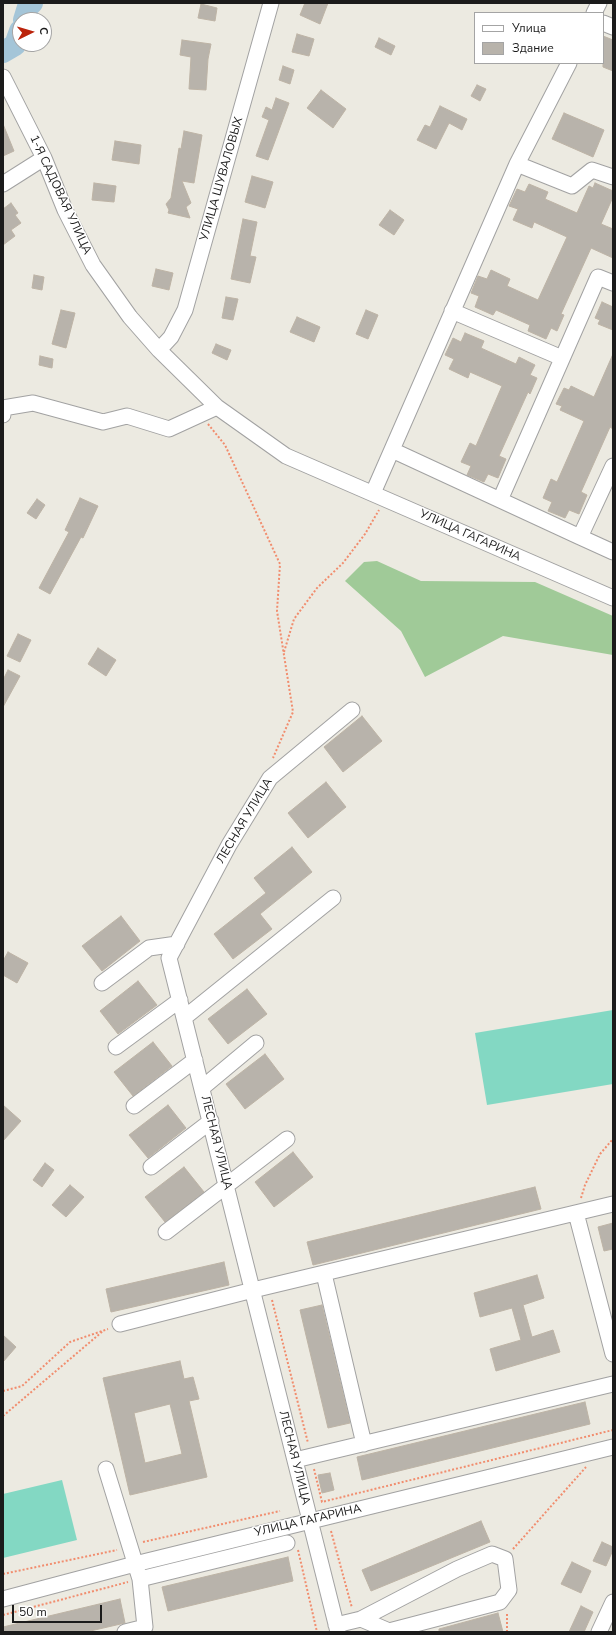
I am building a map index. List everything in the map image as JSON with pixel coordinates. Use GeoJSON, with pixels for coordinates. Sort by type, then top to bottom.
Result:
{"type":"FeatureCollection","features":[{"type":"Feature","properties":{"kind":"street","name":"УЛИЦА ШУВАЛОВЫХ"},"geometry":{"type":"LineString","coordinates":[[159,350],[171,337],[185,310],[271,3]]}},
{"type":"Feature","properties":{"kind":"street"},"geometry":{"type":"LineString","coordinates":[[594,12],[599,3]]}},
{"type":"Feature","properties":{"kind":"street"},"geometry":{"type":"LineString","coordinates":[[379,496],[392,450],[452,311],[517,164],[568,64]]}},
{"type":"Feature","properties":{"kind":"street","name":"1-Я САДОВАЯ УЛИЦА"},"geometry":{"type":"LineString","coordinates":[[3,77],[44,158],[65,210],[93,265],[130,317],[212,410],[286,456],[327,473]]}},
{"type":"Feature","properties":{"kind":"street"},"geometry":{"type":"LineString","coordinates":[[3,184],[44,158]]}},
{"type":"Feature","properties":{"kind":"street"},"geometry":{"type":"LineString","coordinates":[[517,164],[572,186],[592,170],[613,177]]}},
{"type":"Feature","properties":{"kind":"street"},"geometry":{"type":"LineString","coordinates":[[500,500],[598,277],[613,283]]}},
{"type":"Feature","properties":{"kind":"street"},"geometry":{"type":"LineString","coordinates":[[452,311],[562,358]]}},
{"type":"Feature","properties":{"kind":"street"},"geometry":{"type":"LineString","coordinates":[[3,415],[3,408],[34,403],[103,422],[127,416],[169,429],[212,410]]}},
{"type":"Feature","properties":{"kind":"street"},"geometry":{"type":"LineString","coordinates":[[392,450],[613,552]]}},
{"type":"Feature","properties":{"kind":"street"},"geometry":{"type":"LineString","coordinates":[[580,537],[613,466]]}},
{"type":"Feature","properties":{"kind":"street","name":"УЛИЦА ГАГАРИНА"},"geometry":{"type":"LineString","coordinates":[[327,473],[613,598]]}},
{"type":"Feature","properties":{"kind":"street","name":"ЛЕСНАЯ УЛИЦА"},"geometry":{"type":"LineString","coordinates":[[337,1628],[169,958],[229,845],[270,778],[352,710]]}},
{"type":"Feature","properties":{"kind":"street"},"geometry":{"type":"LineString","coordinates":[[184,1018],[332,898]]}},
{"type":"Feature","properties":{"kind":"street"},"geometry":{"type":"LineString","coordinates":[[102,983],[149,948],[177,944]]}},
{"type":"Feature","properties":{"kind":"street"},"geometry":{"type":"LineString","coordinates":[[116,1047],[180,1000]]}},
{"type":"Feature","properties":{"kind":"street"},"geometry":{"type":"LineString","coordinates":[[202,1088],[256,1043]]}},
{"type":"Feature","properties":{"kind":"street"},"geometry":{"type":"LineString","coordinates":[[134,1106],[195,1060]]}},
{"type":"Feature","properties":{"kind":"street"},"geometry":{"type":"LineString","coordinates":[[151,1167],[211,1121]]}},
{"type":"Feature","properties":{"kind":"street"},"geometry":{"type":"LineString","coordinates":[[166,1232],[286,1139]]}},
{"type":"Feature","properties":{"kind":"street"},"geometry":{"type":"LineString","coordinates":[[120,1324],[253,1290],[613,1204]]}},
{"type":"Feature","properties":{"kind":"street"},"geometry":{"type":"LineString","coordinates":[[576,1213],[613,1354]]}},
{"type":"Feature","properties":{"kind":"street"},"geometry":{"type":"LineString","coordinates":[[324,1274],[364,1444]]}},
{"type":"Feature","properties":{"kind":"street"},"geometry":{"type":"LineString","coordinates":[[294,1460],[613,1384]]}},
{"type":"Feature","properties":{"kind":"street","name":"УЛИЦА ГАГАРИНА"},"geometry":{"type":"LineString","coordinates":[[3,1599],[135,1564],[613,1447]]}},
{"type":"Feature","properties":{"kind":"street"},"geometry":{"type":"LineString","coordinates":[[106,1469],[140,1579],[146,1629],[125,1632]]}},
{"type":"Feature","properties":{"kind":"street"},"geometry":{"type":"LineString","coordinates":[[140,1579],[292,1545]]}},
{"type":"Feature","properties":{"kind":"street"},"geometry":{"type":"LineString","coordinates":[[337,1628],[359,1620],[457,1569],[492,1554],[505,1559],[509,1590],[500,1602],[389,1631],[359,1620]]}},
{"type":"Feature","properties":{"kind":"street"},"geometry":{"type":"LineString","coordinates":[[599,1632],[613,1602]]}},
{"type":"Feature","properties":{"kind":"path"},"geometry":{"type":"LineString","coordinates":[[212,410],[208,425],[225,445],[280,564],[277,611],[293,712],[271,762]]}},
{"type":"Feature","properties":{"kind":"path"},"geometry":{"type":"LineString","coordinates":[[283,654],[294,619],[317,588],[343,563],[361,540],[379,496]]}},
{"type":"Feature","properties":{"kind":"path"},"geometry":{"type":"LineString","coordinates":[[576,1213],[585,1185],[600,1154],[613,1139]]}},
{"type":"Feature","properties":{"kind":"path"},"geometry":{"type":"LineString","coordinates":[[269,1287],[322,1502],[613,1430]]}},
{"type":"Feature","properties":{"kind":"path"},"geometry":{"type":"LineString","coordinates":[[3,1391],[22,1386],[70,1342],[120,1324]]}},
{"type":"Feature","properties":{"kind":"path"},"geometry":{"type":"LineString","coordinates":[[3,1416],[104,1330]]}},
{"type":"Feature","properties":{"kind":"path"},"geometry":{"type":"LineString","coordinates":[[505,1559],[586,1468],[588,1454],[586,1436]]}},
{"type":"Feature","properties":{"kind":"path"},"geometry":{"type":"LineString","coordinates":[[331,1531],[359,1620]]}},
{"type":"Feature","properties":{"kind":"path"},"geometry":{"type":"LineString","coordinates":[[292,1545],[317,1632]]}},
{"type":"Feature","properties":{"kind":"path"},"geometry":{"type":"LineString","coordinates":[[3,1615],[140,1579]]}},
{"type":"Feature","properties":{"kind":"green space"},"geometry":{"type":"Polygon","coordinates":[[[377,561],[421,581],[535,582],[613,616],[613,655],[503,636],[425,677],[401,631],[345,581],[364,562],[377,561]]]}},
{"type":"Feature","properties":{"kind":"green space"},"geometry":{"type":"Polygon","coordinates":[[[613,1010],[613,1084],[487,1105],[475,1033],[613,1010]]]}},
{"type":"Feature","properties":{"kind":"green space"},"geometry":{"type":"Polygon","coordinates":[[[62,1480],[77,1540],[3,1558],[3,1494],[62,1480]]]}},
{"type":"Feature","properties":{"kind":"building"},"geometry":{"type":"Polygon","coordinates":[[[305,3],[328,3],[320,24],[300,15],[305,3]]]}},
{"type":"Feature","properties":{"kind":"building"},"geometry":{"type":"Polygon","coordinates":[[[201,4],[217,8],[215,21],[198,18],[201,4]]]}},
{"type":"Feature","properties":{"kind":"building"},"geometry":{"type":"Polygon","coordinates":[[[297,34],[314,39],[309,56],[292,52],[297,34]]]}},
{"type":"Feature","properties":{"kind":"building"},"geometry":{"type":"Polygon","coordinates":[[[604,36],[613,40],[613,71],[603,67],[604,36]]]}},
{"type":"Feature","properties":{"kind":"building"},"geometry":{"type":"Polygon","coordinates":[[[379,38],[395,46],[391,55],[375,47],[379,38]]]}},
{"type":"Feature","properties":{"kind":"building"},"geometry":{"type":"Polygon","coordinates":[[[182,40],[211,44],[208,59],[206,90],[189,89],[191,57],[180,55],[182,40]]]}},
{"type":"Feature","properties":{"kind":"building"},"geometry":{"type":"Polygon","coordinates":[[[283,66],[294,70],[290,84],[279,80],[283,66]]]}},
{"type":"Feature","properties":{"kind":"building"},"geometry":{"type":"Polygon","coordinates":[[[477,85],[486,89],[480,101],[471,96],[477,85]]]}},
{"type":"Feature","properties":{"kind":"building"},"geometry":{"type":"Polygon","coordinates":[[[321,90],[346,109],[333,128],[307,108],[321,90]]]}},
{"type":"Feature","properties":{"kind":"building"},"geometry":{"type":"Polygon","coordinates":[[[276,98],[289,103],[268,160],[256,156],[269,120],[262,117],[266,107],[272,110],[276,98]]]}},
{"type":"Feature","properties":{"kind":"building"},"geometry":{"type":"Polygon","coordinates":[[[440,106],[467,119],[462,130],[449,123],[436,149],[417,140],[425,125],[430,127],[440,106]]]}},
{"type":"Feature","properties":{"kind":"building"},"geometry":{"type":"Polygon","coordinates":[[[564,113],[604,130],[593,157],[552,139],[564,113]]]}},
{"type":"Feature","properties":{"kind":"building"},"geometry":{"type":"Polygon","coordinates":[[[3,124],[14,151],[3,156],[3,124]]]}},
{"type":"Feature","properties":{"kind":"building"},"geometry":{"type":"Polygon","coordinates":[[[184,131],[202,135],[194,183],[182,181],[191,203],[186,207],[190,218],[168,213],[169,210],[166,204],[171,198],[179,148],[181,149],[184,131]]]}},
{"type":"Feature","properties":{"kind":"building"},"geometry":{"type":"Polygon","coordinates":[[[115,141],[141,145],[139,164],[112,160],[115,141]]]}},
{"type":"Feature","properties":{"kind":"building"},"geometry":{"type":"Polygon","coordinates":[[[252,176],[273,182],[265,208],[245,202],[252,176]]]}},
{"type":"Feature","properties":{"kind":"building"},"geometry":{"type":"Polygon","coordinates":[[[94,183],[116,186],[114,202],[92,200],[94,183]]]}},
{"type":"Feature","properties":{"kind":"building"},"geometry":{"type":"Polygon","coordinates":[[[595,183],[613,191],[613,197],[601,224],[613,229],[613,258],[591,248],[561,314],[564,315],[557,331],[551,328],[546,339],[528,331],[530,325],[496,310],[493,315],[475,307],[479,296],[471,293],[478,276],[487,279],[491,270],[510,279],[507,286],[538,300],[567,237],[534,222],[532,228],[513,220],[518,209],[509,206],[517,189],[525,192],[529,184],[548,192],[545,199],[577,213],[589,186],[593,188],[595,183]]]}},
{"type":"Feature","properties":{"kind":"building"},"geometry":{"type":"Polygon","coordinates":[[[11,203],[18,213],[15,215],[21,223],[11,230],[15,236],[3,245],[3,209],[11,203]]]}},
{"type":"Feature","properties":{"kind":"building"},"geometry":{"type":"Polygon","coordinates":[[[390,210],[404,220],[394,235],[379,225],[390,210]]]}},
{"type":"Feature","properties":{"kind":"building"},"geometry":{"type":"Polygon","coordinates":[[[243,219],[257,222],[250,256],[256,257],[250,283],[231,279],[243,219]]]}},
{"type":"Feature","properties":{"kind":"building"},"geometry":{"type":"Polygon","coordinates":[[[156,269],[173,273],[169,290],[152,286],[156,269]]]}},
{"type":"Feature","properties":{"kind":"building"},"geometry":{"type":"Polygon","coordinates":[[[34,275],[44,277],[42,290],[32,288],[34,275]]]}},
{"type":"Feature","properties":{"kind":"building"},"geometry":{"type":"Polygon","coordinates":[[[226,297],[238,299],[233,320],[222,318],[226,297]]]}},
{"type":"Feature","properties":{"kind":"building"},"geometry":{"type":"Polygon","coordinates":[[[602,302],[613,307],[613,330],[598,324],[600,320],[595,318],[602,302]]]}},
{"type":"Feature","properties":{"kind":"building"},"geometry":{"type":"Polygon","coordinates":[[[61,310],[75,313],[66,348],[52,344],[61,310]]]}},
{"type":"Feature","properties":{"kind":"building"},"geometry":{"type":"Polygon","coordinates":[[[366,310],[378,315],[368,339],[356,334],[366,310]]]}},
{"type":"Feature","properties":{"kind":"building"},"geometry":{"type":"Polygon","coordinates":[[[297,317],[320,327],[314,342],[290,332],[297,317]]]}},
{"type":"Feature","properties":{"kind":"building"},"geometry":{"type":"Polygon","coordinates":[[[465,333],[484,341],[481,348],[516,364],[519,357],[535,365],[530,375],[537,378],[530,394],[528,392],[499,456],[506,459],[498,478],[488,474],[484,482],[467,475],[471,466],[461,462],[470,443],[476,446],[502,386],[470,372],[468,378],[449,369],[454,359],[445,355],[453,338],[461,342],[465,333]]]}},
{"type":"Feature","properties":{"kind":"building"},"geometry":{"type":"Polygon","coordinates":[[[216,344],[231,350],[227,360],[212,353],[216,344]]]}},
{"type":"Feature","properties":{"kind":"building"},"geometry":{"type":"Polygon","coordinates":[[[613,354],[613,429],[610,427],[581,492],[587,495],[579,514],[569,510],[565,518],[548,511],[552,502],[543,498],[551,479],[557,482],[584,421],[560,410],[562,406],[556,404],[564,388],[569,390],[571,386],[594,397],[613,354]]]}},
{"type":"Feature","properties":{"kind":"building"},"geometry":{"type":"Polygon","coordinates":[[[40,356],[53,359],[52,368],[39,365],[40,356]]]}},
{"type":"Feature","properties":{"kind":"building"},"geometry":{"type":"Polygon","coordinates":[[[80,498],[98,506],[83,538],[81,537],[50,594],[39,588],[69,532],[65,530],[80,498]]]}},
{"type":"Feature","properties":{"kind":"building"},"geometry":{"type":"Polygon","coordinates":[[[37,499],[45,505],[36,519],[27,513],[37,499]]]}},
{"type":"Feature","properties":{"kind":"building"},"geometry":{"type":"Polygon","coordinates":[[[18,634],[31,640],[20,662],[7,656],[18,634]]]}},
{"type":"Feature","properties":{"kind":"building"},"geometry":{"type":"Polygon","coordinates":[[[98,648],[116,660],[106,676],[88,664],[98,648]]]}},
{"type":"Feature","properties":{"kind":"building"},"geometry":{"type":"Polygon","coordinates":[[[8,670],[20,676],[3,707],[3,680],[8,670]]]}},
{"type":"Feature","properties":{"kind":"building"},"geometry":{"type":"Polygon","coordinates":[[[362,716],[382,741],[343,772],[324,747],[362,716]]]}},
{"type":"Feature","properties":{"kind":"building"},"geometry":{"type":"Polygon","coordinates":[[[326,782],[346,807],[308,838],[288,813],[326,782]]]}},
{"type":"Feature","properties":{"kind":"building"},"geometry":{"type":"Polygon","coordinates":[[[292,847],[312,872],[260,914],[272,929],[233,959],[214,934],[266,893],[254,878],[292,847]]]}},
{"type":"Feature","properties":{"kind":"building"},"geometry":{"type":"Polygon","coordinates":[[[121,916],[140,941],[102,971],[82,946],[121,916]]]}},
{"type":"Feature","properties":{"kind":"building"},"geometry":{"type":"Polygon","coordinates":[[[8,952],[28,963],[17,983],[3,975],[3,961],[8,952]]]}},
{"type":"Feature","properties":{"kind":"building"},"geometry":{"type":"Polygon","coordinates":[[[138,981],[157,1005],[118,1034],[100,1011],[138,981]]]}},
{"type":"Feature","properties":{"kind":"building"},"geometry":{"type":"Polygon","coordinates":[[[247,989],[267,1014],[228,1044],[208,1019],[247,989]]]}},
{"type":"Feature","properties":{"kind":"building"},"geometry":{"type":"Polygon","coordinates":[[[153,1042],[172,1066],[133,1096],[114,1072],[153,1042]]]}},
{"type":"Feature","properties":{"kind":"building"},"geometry":{"type":"Polygon","coordinates":[[[265,1054],[284,1079],[245,1109],[226,1084],[265,1054]]]}},
{"type":"Feature","properties":{"kind":"building"},"geometry":{"type":"Polygon","coordinates":[[[3,1105],[21,1121],[3,1141],[3,1105]]]}},
{"type":"Feature","properties":{"kind":"building"},"geometry":{"type":"Polygon","coordinates":[[[168,1105],[186,1128],[148,1158],[129,1135],[168,1105]]]}},
{"type":"Feature","properties":{"kind":"building"},"geometry":{"type":"Polygon","coordinates":[[[293,1152],[313,1177],[274,1207],[255,1182],[293,1152]]]}},
{"type":"Feature","properties":{"kind":"building"},"geometry":{"type":"Polygon","coordinates":[[[45,1163],[54,1170],[42,1187],[33,1180],[45,1163]]]}},
{"type":"Feature","properties":{"kind":"building"},"geometry":{"type":"Polygon","coordinates":[[[184,1167],[204,1192],[165,1222],[145,1197],[184,1167]]]}},
{"type":"Feature","properties":{"kind":"building"},"geometry":{"type":"Polygon","coordinates":[[[70,1185],[84,1197],[66,1217],[52,1205],[70,1185]]]}},
{"type":"Feature","properties":{"kind":"building"},"geometry":{"type":"Polygon","coordinates":[[[535,1187],[541,1209],[313,1265],[307,1242],[535,1187]]]}},
{"type":"Feature","properties":{"kind":"building"},"geometry":{"type":"Polygon","coordinates":[[[613,1223],[613,1249],[604,1251],[598,1227],[613,1223]]]}},
{"type":"Feature","properties":{"kind":"building"},"geometry":{"type":"Polygon","coordinates":[[[224,1262],[229,1285],[111,1312],[106,1289],[224,1262]]]}},
{"type":"Feature","properties":{"kind":"building"},"geometry":{"type":"Polygon","coordinates":[[[537,1275],[544,1298],[523,1305],[532,1337],[553,1330],[560,1352],[496,1371],[490,1349],[521,1340],[512,1308],[480,1317],[474,1293],[537,1275]]]}},
{"type":"Feature","properties":{"kind":"building"},"geometry":{"type":"Polygon","coordinates":[[[322,1305],[350,1423],[328,1428],[300,1310],[322,1305]]]}},
{"type":"Feature","properties":{"kind":"building"},"geometry":{"type":"Polygon","coordinates":[[[3,1335],[16,1347],[3,1362],[3,1335]]]}},
{"type":"Feature","properties":{"kind":"building"},"geometry":{"type":"Polygon","coordinates":[[[180,1361],[184,1379],[193,1377],[199,1399],[189,1401],[207,1477],[130,1495],[103,1378],[180,1361]],[[170,1404],[134,1413],[145,1463],[182,1454],[170,1404]]]}},
{"type":"Feature","properties":{"kind":"building"},"geometry":{"type":"Polygon","coordinates":[[[585,1402],[590,1424],[362,1480],[357,1457],[585,1402]]]}},
{"type":"Feature","properties":{"kind":"building"},"geometry":{"type":"Polygon","coordinates":[[[330,1473],[334,1490],[322,1493],[318,1475],[330,1473]]]}},
{"type":"Feature","properties":{"kind":"building"},"geometry":{"type":"Polygon","coordinates":[[[481,1521],[490,1542],[371,1591],[362,1570],[481,1521]]]}},
{"type":"Feature","properties":{"kind":"building"},"geometry":{"type":"Polygon","coordinates":[[[602,1542],[613,1547],[606,1566],[593,1561],[602,1542]]]}},
{"type":"Feature","properties":{"kind":"building"},"geometry":{"type":"Polygon","coordinates":[[[288,1557],[293,1581],[168,1611],[162,1587],[288,1557]]]}},
{"type":"Feature","properties":{"kind":"building"},"geometry":{"type":"Polygon","coordinates":[[[572,1562],[591,1571],[581,1593],[561,1584],[572,1562]]]}},
{"type":"Feature","properties":{"kind":"building"},"geometry":{"type":"Polygon","coordinates":[[[120,1599],[125,1623],[86,1632],[3,1632],[3,1627],[120,1599]]]}},
{"type":"Feature","properties":{"kind":"building"},"geometry":{"type":"Polygon","coordinates":[[[581,1606],[593,1612],[584,1632],[569,1632],[581,1606]]]}},
{"type":"Feature","properties":{"kind":"building"},"geometry":{"type":"Polygon","coordinates":[[[498,1613],[503,1632],[439,1632],[439,1629],[498,1613]]]}},
{"type":"Feature","properties":{"kind":"waterway"},"geometry":{"type":"LineString","coordinates":[[26,12],[28,7],[32,3]]}},
{"type":"Feature","properties":{"kind":"waterway"},"geometry":{"type":"LineString","coordinates":[[3,52],[12,47]]}}]}
